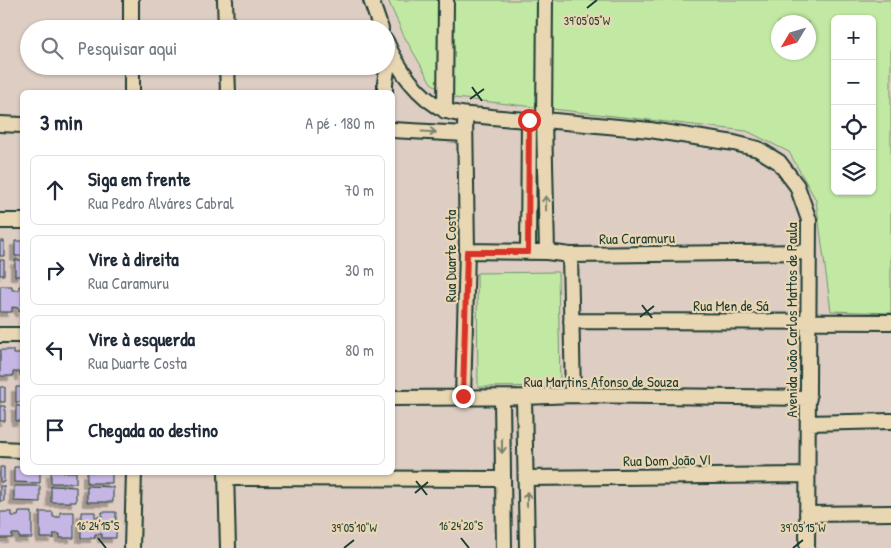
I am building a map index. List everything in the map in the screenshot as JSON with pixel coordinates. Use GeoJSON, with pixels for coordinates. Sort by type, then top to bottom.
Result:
{"type":"FeatureCollection","features":[{"type":"Feature","properties":{"kind":"street"},"geometry":{"type":"LineString","coordinates":[[131,0],[131,20]]}},
{"type":"Feature","properties":{"kind":"street"},"geometry":{"type":"LineString","coordinates":[[225,0],[226,20]]}},
{"type":"Feature","properties":{"kind":"street"},"geometry":{"type":"LineString","coordinates":[[371,0],[378,20]]}},
{"type":"Feature","properties":{"kind":"street"},"geometry":{"type":"LineString","coordinates":[[445,111],[446,0]]}},
{"type":"Feature","properties":{"kind":"street"},"geometry":{"type":"LineString","coordinates":[[544,0],[547,252]]}},
{"type":"Feature","properties":{"kind":"street","name":"Avenida João Carlos Mattos de Paula"},"geometry":{"type":"LineString","coordinates":[[395,58],[409,81],[428,100],[445,111],[464,115],[650,130],[734,143],[758,149],[778,162],[797,186],[809,220],[807,548]]}},
{"type":"Feature","properties":{"kind":"street"},"geometry":{"type":"LineString","coordinates":[[132,75],[132,90]]}},
{"type":"Feature","properties":{"kind":"street"},"geometry":{"type":"LineString","coordinates":[[227,75],[228,90]]}},
{"type":"Feature","properties":{"kind":"street"},"geometry":{"type":"LineString","coordinates":[[384,89],[385,75]]}},
{"type":"Feature","properties":{"kind":"street","name":"Rua Duarte Costa"},"geometry":{"type":"LineString","coordinates":[[463,396],[467,252],[464,115]]}},
{"type":"Feature","properties":{"kind":"street"},"geometry":{"type":"LineString","coordinates":[[528,252],[529,120]]}},
{"type":"Feature","properties":{"kind":"street"},"geometry":{"type":"LineString","coordinates":[[0,124],[20,125]]}},
{"type":"Feature","properties":{"kind":"street"},"geometry":{"type":"LineString","coordinates":[[395,130],[465,134]]}},
{"type":"Feature","properties":{"kind":"street"},"geometry":{"type":"LineString","coordinates":[[0,221],[20,221]]}},
{"type":"Feature","properties":{"kind":"street","name":"Rua Caramuru"},"geometry":{"type":"LineString","coordinates":[[467,252],[547,252],[570,255],[808,252]]}},
{"type":"Feature","properties":{"kind":"street"},"geometry":{"type":"LineString","coordinates":[[570,255],[573,395]]}},
{"type":"Feature","properties":{"kind":"street","name":"Rua Men de Sá"},"geometry":{"type":"LineString","coordinates":[[571,321],[891,322]]}},
{"type":"Feature","properties":{"kind":"street"},"geometry":{"type":"LineString","coordinates":[[0,335],[20,335]]}},
{"type":"Feature","properties":{"kind":"street","name":"Rua Martins Afonso de Souza"},"geometry":{"type":"LineString","coordinates":[[395,398],[463,396],[502,398],[573,395],[809,398]]}},
{"type":"Feature","properties":{"kind":"street"},"geometry":{"type":"LineString","coordinates":[[524,397],[527,548]]}},
{"type":"Feature","properties":{"kind":"street"},"geometry":{"type":"LineString","coordinates":[[502,398],[504,548]]}},
{"type":"Feature","properties":{"kind":"street"},"geometry":{"type":"LineString","coordinates":[[808,423],[891,421]]}},
{"type":"Feature","properties":{"kind":"street"},"geometry":{"type":"LineString","coordinates":[[0,450],[20,450]]}},
{"type":"Feature","properties":{"kind":"street"},"geometry":{"type":"LineString","coordinates":[[132,548],[134,475]]}},
{"type":"Feature","properties":{"kind":"street"},"geometry":{"type":"LineString","coordinates":[[228,548],[226,475],[502,479]]}},
{"type":"Feature","properties":{"kind":"street","name":"Rua Dom João VI"},"geometry":{"type":"LineString","coordinates":[[526,478],[807,475]]}},
{"type":"Feature","properties":{"kind":"street"},"geometry":{"type":"LineString","coordinates":[[807,514],[891,513]]}},
{"type":"Feature","properties":{"kind":"green space"},"geometry":{"type":"Polygon","coordinates":[[[388,0],[891,0],[891,313],[831,311],[816,200],[789,152],[747,131],[455,98],[431,83],[404,36],[388,0]]]}},
{"type":"Feature","properties":{"kind":"green space"},"geometry":{"type":"Polygon","coordinates":[[[558,272],[560,386],[478,387],[477,273],[558,272]]]}},
{"type":"Feature","properties":{"kind":"building"},"geometry":{"type":"Polygon","coordinates":[[[0,241],[4,241],[4,256],[0,256],[0,241]]]}},
{"type":"Feature","properties":{"kind":"building"},"geometry":{"type":"Polygon","coordinates":[[[15,241],[20,241],[20,256],[15,256],[15,241]]]}},
{"type":"Feature","properties":{"kind":"building"},"geometry":{"type":"Polygon","coordinates":[[[0,260],[4,260],[4,275],[0,275],[0,260]]]}},
{"type":"Feature","properties":{"kind":"building"},"geometry":{"type":"Polygon","coordinates":[[[15,260],[20,260],[20,276],[15,276],[15,260]]]}},
{"type":"Feature","properties":{"kind":"building"},"geometry":{"type":"Polygon","coordinates":[[[0,286],[12,286],[12,290],[19,290],[20,286],[20,312],[19,308],[12,307],[12,312],[0,312],[0,286]]]}},
{"type":"Feature","properties":{"kind":"building"},"geometry":{"type":"Polygon","coordinates":[[[0,350],[13,350],[13,354],[20,354],[20,372],[13,372],[13,376],[0,376],[0,350]]]}},
{"type":"Feature","properties":{"kind":"building"},"geometry":{"type":"Polygon","coordinates":[[[0,387],[5,387],[5,402],[0,402],[0,387]]]}},
{"type":"Feature","properties":{"kind":"building"},"geometry":{"type":"Polygon","coordinates":[[[16,387],[20,387],[20,402],[16,402],[16,387]]]}},
{"type":"Feature","properties":{"kind":"building"},"geometry":{"type":"Polygon","coordinates":[[[0,406],[5,406],[5,421],[0,421],[0,406]]]}},
{"type":"Feature","properties":{"kind":"building"},"geometry":{"type":"Polygon","coordinates":[[[16,406],[20,406],[20,421],[16,421],[16,406]]]}},
{"type":"Feature","properties":{"kind":"building"},"geometry":{"type":"Polygon","coordinates":[[[0,467],[4,467],[4,482],[0,482],[0,467]]]}},
{"type":"Feature","properties":{"kind":"building"},"geometry":{"type":"Polygon","coordinates":[[[14,467],[20,467],[20,475],[40,475],[40,483],[14,482],[14,467]]]}},
{"type":"Feature","properties":{"kind":"building"},"geometry":{"type":"Polygon","coordinates":[[[51,475],[76,475],[76,483],[51,483],[51,475]]]}},
{"type":"Feature","properties":{"kind":"building"},"geometry":{"type":"Polygon","coordinates":[[[87,475],[112,475],[112,483],[87,483],[87,475]]]}},
{"type":"Feature","properties":{"kind":"building"},"geometry":{"type":"Polygon","coordinates":[[[0,486],[4,486],[4,501],[0,501],[0,486]]]}},
{"type":"Feature","properties":{"kind":"building"},"geometry":{"type":"Polygon","coordinates":[[[14,486],[40,486],[40,502],[14,501],[14,486]]]}},
{"type":"Feature","properties":{"kind":"building"},"geometry":{"type":"Polygon","coordinates":[[[51,486],[76,487],[76,502],[51,502],[51,486]]]}},
{"type":"Feature","properties":{"kind":"building"},"geometry":{"type":"Polygon","coordinates":[[[87,486],[113,487],[113,502],[87,502],[87,486]]]}},
{"type":"Feature","properties":{"kind":"building"},"geometry":{"type":"Polygon","coordinates":[[[0,512],[12,512],[12,516],[18,516],[19,512],[32,512],[32,538],[19,538],[19,534],[12,534],[12,538],[0,538],[0,512]]]}},
{"type":"Feature","properties":{"kind":"building"},"geometry":{"type":"Polygon","coordinates":[[[40,512],[53,512],[53,517],[60,517],[60,512],[74,512],[74,538],[60,538],[60,534],[53,534],[54,538],[40,538],[40,512]]]}},
{"type":"Feature","properties":{"kind":"building"},"geometry":{"type":"Polygon","coordinates":[[[81,512],[95,512],[95,517],[102,517],[102,512],[116,512],[116,538],[102,538],[102,534],[95,534],[95,538],[81,538],[81,512]]]}},
{"type":"Feature","properties":{"kind":"route"},"geometry":{"type":"LineString","coordinates":[[463,396],[467,252],[528,252],[529,120]]}}]}
